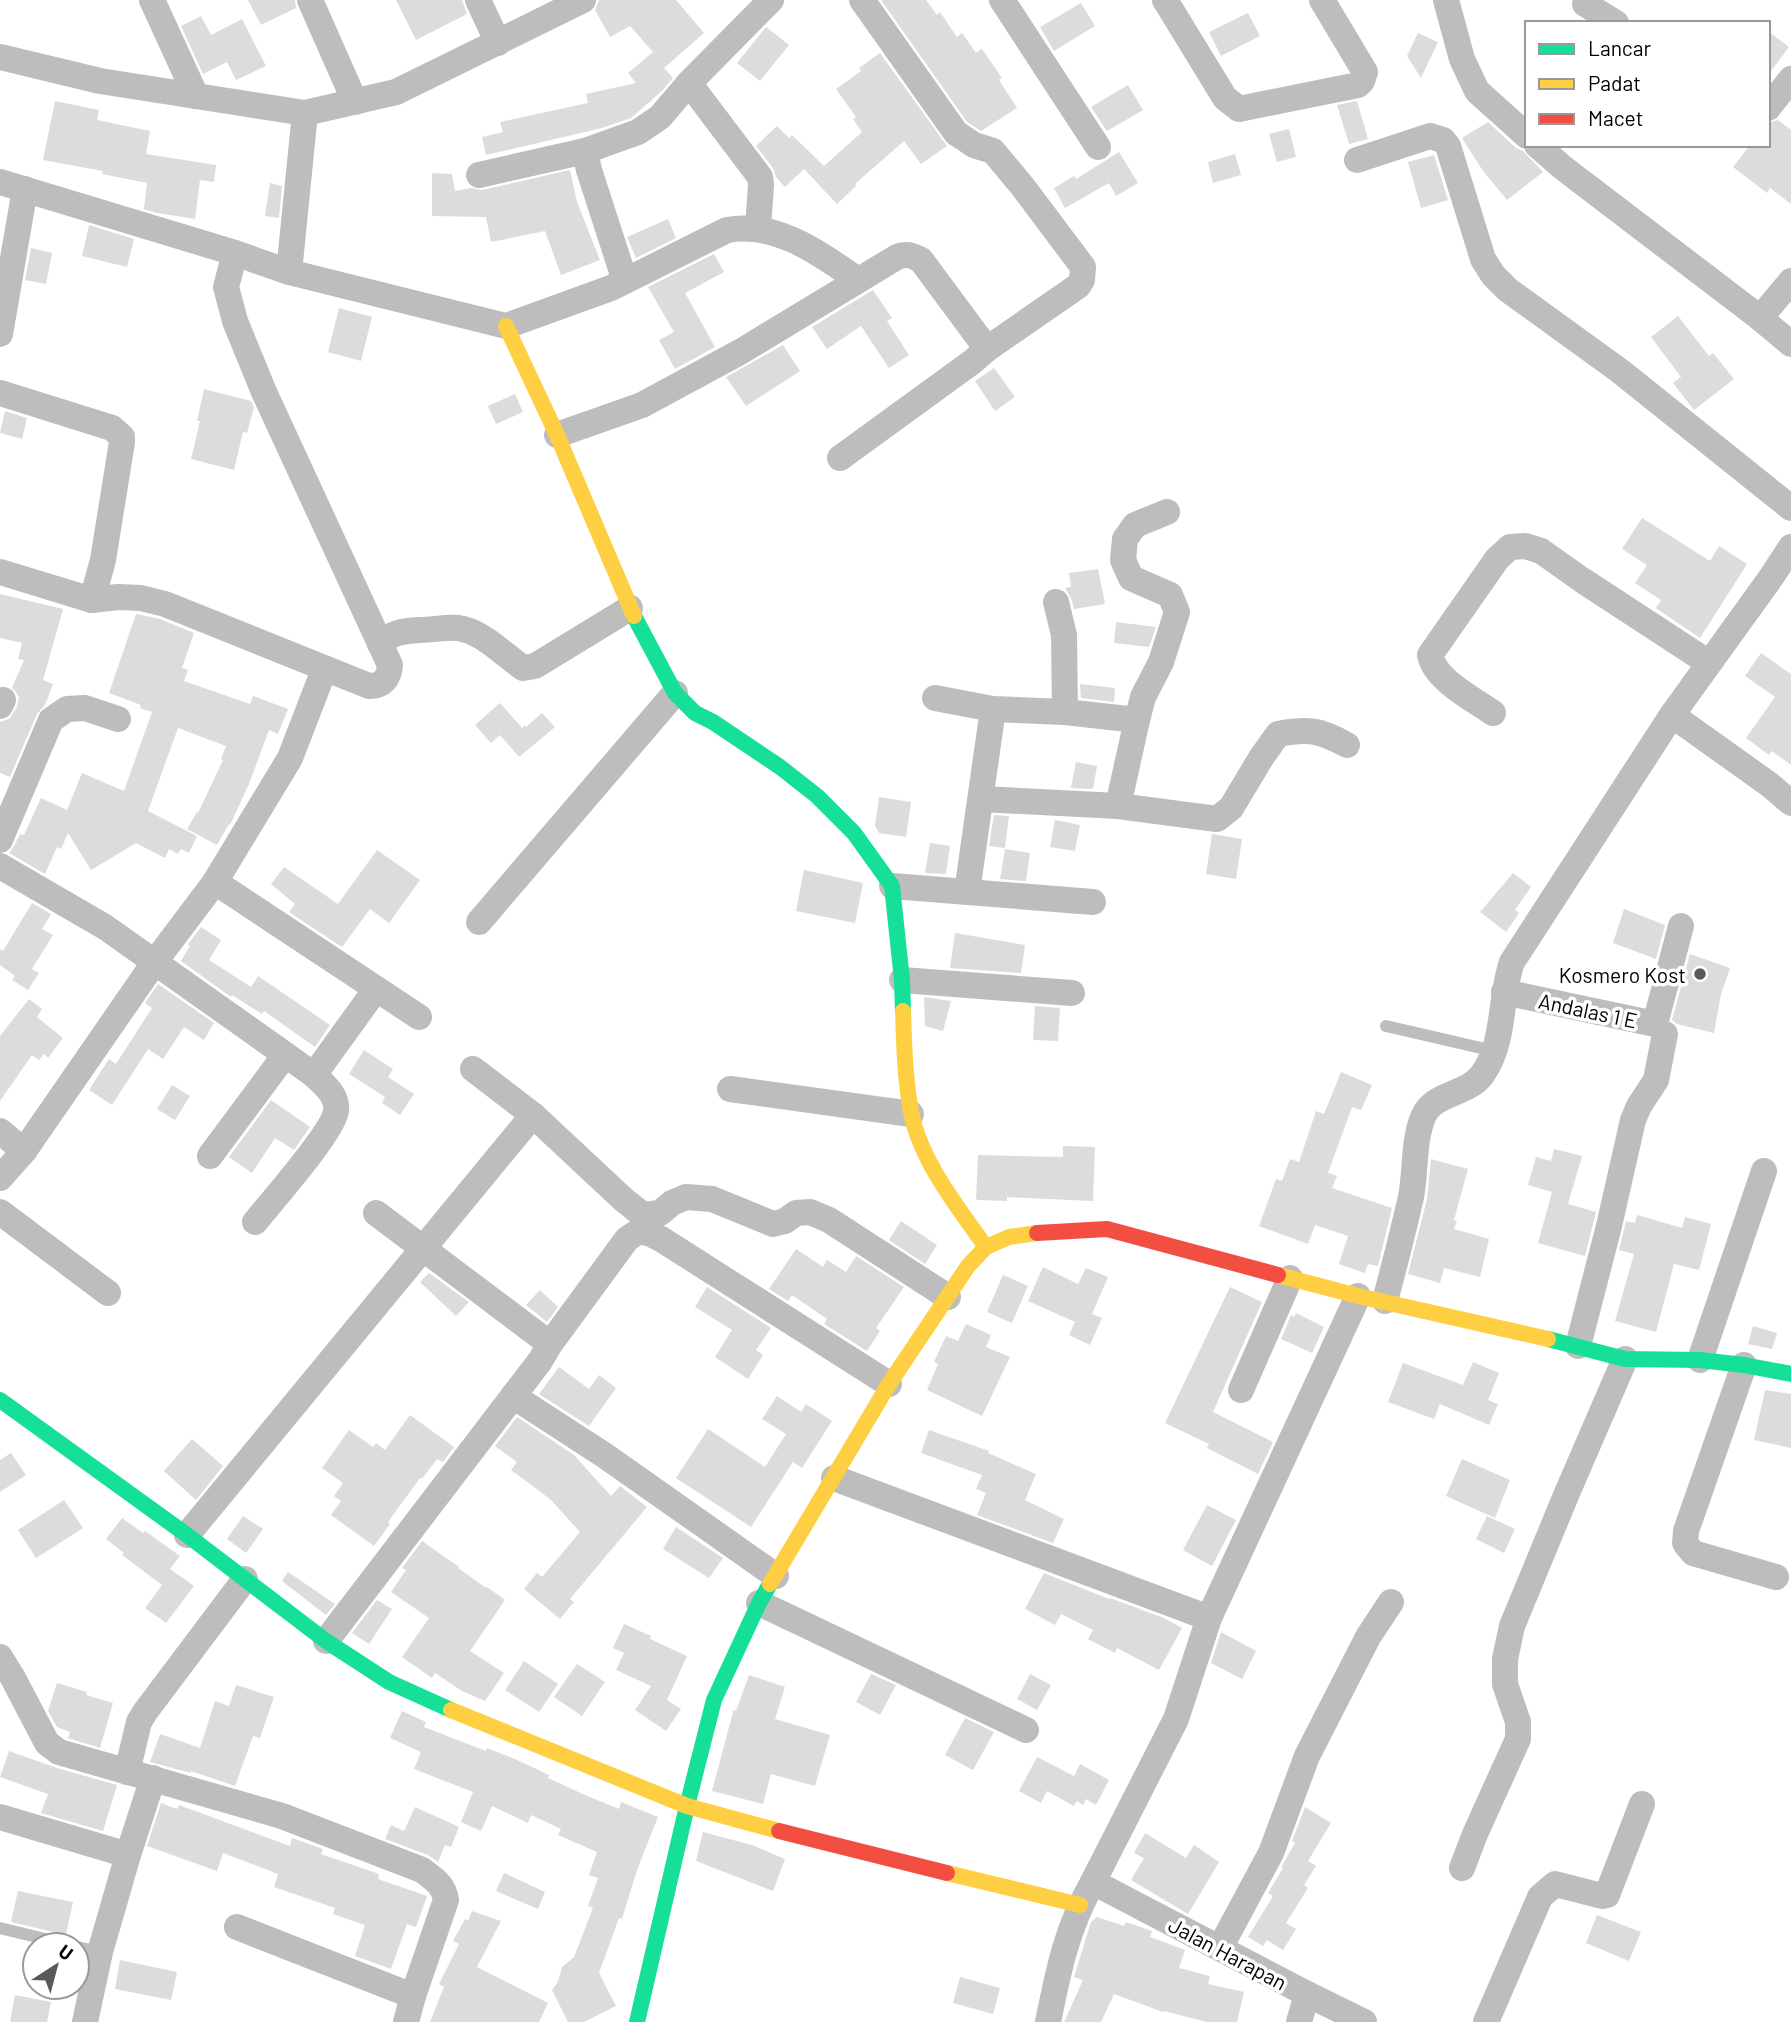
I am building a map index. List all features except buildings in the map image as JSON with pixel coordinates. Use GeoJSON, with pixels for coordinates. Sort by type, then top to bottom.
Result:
{"type":"FeatureCollection","features":[{"type":"Feature","properties":{"kind":"street"},"geometry":{"type":"LineString","coordinates":[[152,0],[196,96]]}},
{"type":"Feature","properties":{"kind":"street"},"geometry":{"type":"LineString","coordinates":[[310,0],[355,102]]}},
{"type":"Feature","properties":{"kind":"street"},"geometry":{"type":"LineString","coordinates":[[478,0],[498,43]]}},
{"type":"Feature","properties":{"kind":"street"},"geometry":{"type":"LineString","coordinates":[[0,57],[100,80],[305,113],[396,92],[583,0]]}},
{"type":"Feature","properties":{"kind":"street"},"geometry":{"type":"LineString","coordinates":[[479,175],[585,151],[638,132],[660,117],[689,83],[771,0]]}},
{"type":"Feature","properties":{"kind":"street"},"geometry":{"type":"LineString","coordinates":[[840,458],[987,349],[1078,286],[1082,280],[1083,267],[993,151],[974,145],[956,133],[862,0]]}},
{"type":"Feature","properties":{"kind":"street"},"geometry":{"type":"LineString","coordinates":[[1002,0],[1098,147]]}},
{"type":"Feature","properties":{"kind":"street"},"geometry":{"type":"LineString","coordinates":[[1165,0],[1226,98],[1239,109],[1358,85],[1362,81],[1365,72],[1322,0]]}},
{"type":"Feature","properties":{"kind":"street"},"geometry":{"type":"LineString","coordinates":[[1446,0],[1462,60],[1477,91],[1525,134]]}},
{"type":"Feature","properties":{"kind":"street"},"geometry":{"type":"LineString","coordinates":[[1586,4],[1613,21]]}},
{"type":"Feature","properties":{"kind":"street"},"geometry":{"type":"LineString","coordinates":[[1770,105],[1791,79]]}},
{"type":"Feature","properties":{"kind":"street"},"geometry":{"type":"LineString","coordinates":[[689,83],[760,177],[758,228]]}},
{"type":"Feature","properties":{"kind":"street"},"geometry":{"type":"LineString","coordinates":[[289,272],[305,113]]}},
{"type":"Feature","properties":{"kind":"street"},"geometry":{"type":"LineString","coordinates":[[1357,160],[1430,136],[1443,140],[1448,146],[1483,259],[1493,275],[1508,290],[1620,371],[1791,508]]}},
{"type":"Feature","properties":{"kind":"street"},"geometry":{"type":"LineString","coordinates":[[1539,147],[1791,344]]}},
{"type":"Feature","properties":{"kind":"street"},"geometry":{"type":"LineString","coordinates":[[585,151],[625,281]]}},
{"type":"Feature","properties":{"kind":"street"},"geometry":{"type":"LineString","coordinates":[[0,334],[13,186],[289,272],[506,326],[611,288],[727,230],[740,228],[758,228],[800,243],[858,280]]}},
{"type":"Feature","properties":{"kind":"street"},"geometry":{"type":"LineString","coordinates":[[0,572],[92,600],[141,598],[165,604],[369,687],[386,680],[390,674],[390,665],[264,392],[236,321],[226,287],[235,253]]}},
{"type":"Feature","properties":{"kind":"street"},"geometry":{"type":"LineString","coordinates":[[557,435],[642,405],[740,352],[904,254],[920,260],[987,349]]}},
{"type":"Feature","properties":{"kind":"street"},"geometry":{"type":"LineString","coordinates":[[1760,318],[1791,281]]}},
{"type":"Feature","properties":{"kind":"street"},"geometry":{"type":"LineString","coordinates":[[506,326],[557,435],[630,608],[675,693],[695,713],[780,767],[817,796],[854,833],[892,886],[911,1114],[923,1149],[953,1202],[986,1247]]}},
{"type":"Feature","properties":{"kind":"street"},"geometry":{"type":"LineString","coordinates":[[0,393],[112,428],[122,437],[103,559],[92,600]]}},
{"type":"Feature","properties":{"kind":"street"},"geometry":{"type":"LineString","coordinates":[[1118,806],[1143,698],[1161,662],[1177,612],[1170,595],[1131,578],[1123,560],[1125,539],[1135,525],[1167,512]]}},
{"type":"Feature","properties":{"kind":"street"},"geometry":{"type":"LineString","coordinates":[[1493,713],[1442,677],[1431,662],[1430,655],[1497,559],[1510,547],[1525,546],[1541,551],[1709,663]]}},
{"type":"Feature","properties":{"kind":"street"},"geometry":{"type":"LineString","coordinates":[[1385,1301],[1411,1195],[1418,1130],[1424,1114],[1430,1105],[1462,1091],[1482,1075],[1494,1051],[1512,962],[1672,715],[1709,663],[1782,584],[1791,547]]}},
{"type":"Feature","properties":{"kind":"street"},"geometry":{"type":"LineString","coordinates":[[1056,602],[1064,635],[1065,712]]}},
{"type":"Feature","properties":{"kind":"street"},"geometry":{"type":"LineString","coordinates":[[380,644],[400,631],[459,628],[484,639],[523,668],[535,666],[630,608]]}},
{"type":"Feature","properties":{"kind":"street"},"geometry":{"type":"LineString","coordinates":[[0,1178],[24,1151],[154,963],[215,882],[289,758],[324,670]]}},
{"type":"Feature","properties":{"kind":"street"},"geometry":{"type":"LineString","coordinates":[[479,922],[675,693]]}},
{"type":"Feature","properties":{"kind":"street"},"geometry":{"type":"LineString","coordinates":[[935,698],[993,709],[1065,712],[1137,720]]}},
{"type":"Feature","properties":{"kind":"street"},"geometry":{"type":"LineString","coordinates":[[0,841],[51,720],[67,709],[85,708],[118,719]]}},
{"type":"Feature","properties":{"kind":"street"},"geometry":{"type":"LineString","coordinates":[[967,892],[993,709]]}},
{"type":"Feature","properties":{"kind":"street"},"geometry":{"type":"LineString","coordinates":[[1672,715],[1791,803]]}},
{"type":"Feature","properties":{"kind":"street"},"geometry":{"type":"LineString","coordinates":[[981,799],[1118,806],[1217,819],[1231,808],[1278,734],[1303,729],[1330,735],[1347,745]]}},
{"type":"Feature","properties":{"kind":"street"},"geometry":{"type":"LineString","coordinates":[[0,866],[105,927],[314,1075],[332,1092],[336,1108],[333,1119],[311,1152],[255,1222]]}},
{"type":"Feature","properties":{"kind":"street"},"geometry":{"type":"LineString","coordinates":[[215,882],[419,1017]]}},
{"type":"Feature","properties":{"kind":"street"},"geometry":{"type":"LineString","coordinates":[[892,886],[1094,902]]}},
{"type":"Feature","properties":{"kind":"street","name":"Andalas 1 E"},"geometry":{"type":"LineString","coordinates":[[1504,992],[1656,1024],[1681,926]]}},
{"type":"Feature","properties":{"kind":"street"},"geometry":{"type":"LineString","coordinates":[[902,981],[1072,992]]}},
{"type":"Feature","properties":{"kind":"street"},"geometry":{"type":"LineString","coordinates":[[314,1075],[376,989]]}},
{"type":"Feature","properties":{"kind":"street"},"geometry":{"type":"LineString","coordinates":[[1578,1346],[1633,1120],[1656,1080],[1665,1034]]}},
{"type":"Feature","properties":{"kind":"street"},"geometry":{"type":"LineString","coordinates":[[210,1156],[285,1055]]}},
{"type":"Feature","properties":{"kind":"street"},"geometry":{"type":"LineString","coordinates":[[473,1069],[533,1115],[643,1215],[660,1213],[672,1203],[686,1197],[712,1199],[773,1224],[785,1221],[796,1213],[810,1212],[829,1220],[948,1297]]}},
{"type":"Feature","properties":{"kind":"street"},"geometry":{"type":"LineString","coordinates":[[730,1089],[911,1114]]}},
{"type":"Feature","properties":{"kind":"street"},"geometry":{"type":"LineString","coordinates":[[187,1535],[533,1115]]}},
{"type":"Feature","properties":{"kind":"street"},"geometry":{"type":"LineString","coordinates":[[0,1131],[24,1151]]}},
{"type":"Feature","properties":{"kind":"street"},"geometry":{"type":"LineString","coordinates":[[1700,1360],[1764,1171]]}},
{"type":"Feature","properties":{"kind":"street"},"geometry":{"type":"LineString","coordinates":[[651,1234],[672,1203]]}},
{"type":"Feature","properties":{"kind":"street"},"geometry":{"type":"LineString","coordinates":[[0,1213],[108,1293]]}},
{"type":"Feature","properties":{"kind":"street"},"geometry":{"type":"LineString","coordinates":[[376,1213],[550,1344]]}},
{"type":"Feature","properties":{"kind":"street"},"geometry":{"type":"LineString","coordinates":[[637,2022],[714,1700],[759,1604],[890,1384],[968,1266],[986,1247],[1009,1237],[1029,1233],[1107,1229],[1358,1296],[1625,1359],[1700,1360],[1791,1374]]}},
{"type":"Feature","properties":{"kind":"street"},"geometry":{"type":"LineString","coordinates":[[326,1641],[540,1361],[627,1239],[639,1231],[651,1234],[890,1384]]}},
{"type":"Feature","properties":{"kind":"street"},"geometry":{"type":"LineString","coordinates":[[1241,1390],[1290,1278]]}},
{"type":"Feature","properties":{"kind":"street"},"geometry":{"type":"LineString","coordinates":[[1048,2022],[1059,1966],[1080,1905],[1176,1719],[1209,1618],[1358,1296]]}},
{"type":"Feature","properties":{"kind":"street"},"geometry":{"type":"LineString","coordinates":[[1462,1868],[1518,1739],[1518,1722],[1505,1684],[1505,1659],[1512,1626],[1625,1359]]}},
{"type":"Feature","properties":{"kind":"street"},"geometry":{"type":"LineString","coordinates":[[1744,1365],[1686,1531],[1685,1543],[1693,1553],[1776,1577]]}},
{"type":"Feature","properties":{"kind":"street"},"geometry":{"type":"LineString","coordinates":[[513,1396],[604,1455],[775,1576]]}},
{"type":"Feature","properties":{"kind":"street"},"geometry":{"type":"LineString","coordinates":[[0,1401],[187,1535],[326,1641],[389,1682],[482,1723],[687,1806],[1080,1905]]}},
{"type":"Feature","properties":{"kind":"street"},"geometry":{"type":"LineString","coordinates":[[834,1478],[1209,1618]]}},
{"type":"Feature","properties":{"kind":"street"},"geometry":{"type":"LineString","coordinates":[[127,1772],[139,1722],[145,1712],[245,1579]]}},
{"type":"Feature","properties":{"kind":"street"},"geometry":{"type":"LineString","coordinates":[[1220,1948],[1271,1853],[1307,1756],[1368,1637],[1391,1602]]}},
{"type":"Feature","properties":{"kind":"street"},"geometry":{"type":"LineString","coordinates":[[759,1604],[1026,1730]]}},
{"type":"Feature","properties":{"kind":"street"},"geometry":{"type":"LineString","coordinates":[[0,1657],[47,1743],[59,1752],[282,1816],[422,1870],[438,1881],[446,1900],[413,1996],[407,2022]]}},
{"type":"Feature","properties":{"kind":"street"},"geometry":{"type":"LineString","coordinates":[[91,1943],[128,1855],[153,1779]]}},
{"type":"Feature","properties":{"kind":"street"},"geometry":{"type":"LineString","coordinates":[[1486,2022],[1540,1898],[1555,1884],[1607,1895],[1642,1804]]}},
{"type":"Feature","properties":{"kind":"street"},"geometry":{"type":"LineString","coordinates":[[0,1817],[128,1855]]}},
{"type":"Feature","properties":{"kind":"street","name":"Jalan Harapan"},"geometry":{"type":"LineString","coordinates":[[1093,1882],[1364,2022]]}},
{"type":"Feature","properties":{"kind":"street"},"geometry":{"type":"LineString","coordinates":[[237,1927],[413,1996]]}},
{"type":"Feature","properties":{"kind":"street"},"geometry":{"type":"LineString","coordinates":[[1299,2022],[1307,1994]]}},
{"type":"Feature","properties":{"kind":"street"},"geometry":{"type":"LineString","coordinates":[[85,2022],[86,2001]]}},
{"type":"Feature","properties":{"kind":"lane"},"geometry":{"type":"LineString","coordinates":[[1385,1026],[1494,1051]]}},
{"type":"Feature","properties":{"kind":"lane"},"geometry":{"type":"LineString","coordinates":[[0,1928],[21,1933]]}},
{"type":"Feature","properties":{"kind":"traffic: fast"},"geometry":{"type":"LineString","coordinates":[[634,616],[675,693],[695,713],[780,767],[817,796],[854,833],[892,886],[903,1011]]}},
{"type":"Feature","properties":{"kind":"traffic: fast"},"geometry":{"type":"LineString","coordinates":[[1548,1339],[1625,1359],[1700,1360],[1791,1374]]}},
{"type":"Feature","properties":{"kind":"traffic: fast"},"geometry":{"type":"LineString","coordinates":[[0,1400],[187,1535],[326,1641],[389,1682],[451,1710]]}},
{"type":"Feature","properties":{"kind":"traffic: fast"},"geometry":{"type":"LineString","coordinates":[[637,2022],[714,1700],[770,1584]]}},
{"type":"Feature","properties":{"kind":"traffic: slow"},"geometry":{"type":"LineString","coordinates":[[506,326],[557,435],[634,616]]}},
{"type":"Feature","properties":{"kind":"traffic: slow"},"geometry":{"type":"LineString","coordinates":[[903,1011],[907,1087],[916,1130],[941,1183],[986,1247]]}},
{"type":"Feature","properties":{"kind":"traffic: slow"},"geometry":{"type":"LineString","coordinates":[[770,1584],[889,1384],[968,1266],[986,1247],[1009,1237],[1037,1233]]}},
{"type":"Feature","properties":{"kind":"traffic: slow"},"geometry":{"type":"LineString","coordinates":[[1278,1275],[1548,1339]]}},
{"type":"Feature","properties":{"kind":"traffic: slow"},"geometry":{"type":"LineString","coordinates":[[451,1710],[687,1806],[779,1831]]}},
{"type":"Feature","properties":{"kind":"traffic: slow"},"geometry":{"type":"LineString","coordinates":[[947,1873],[1080,1905]]}},
{"type":"Feature","properties":{"kind":"traffic: jam"},"geometry":{"type":"LineString","coordinates":[[1037,1233],[1107,1229],[1278,1275]]}},
{"type":"Feature","properties":{"kind":"traffic: jam"},"geometry":{"type":"LineString","coordinates":[[779,1831],[947,1873]]}},
{"type":"Feature","properties":{"kind":"place","name":"Kosmero Kost"},"geometry":{"type":"Point","coordinates":[1700,974]}}]}
